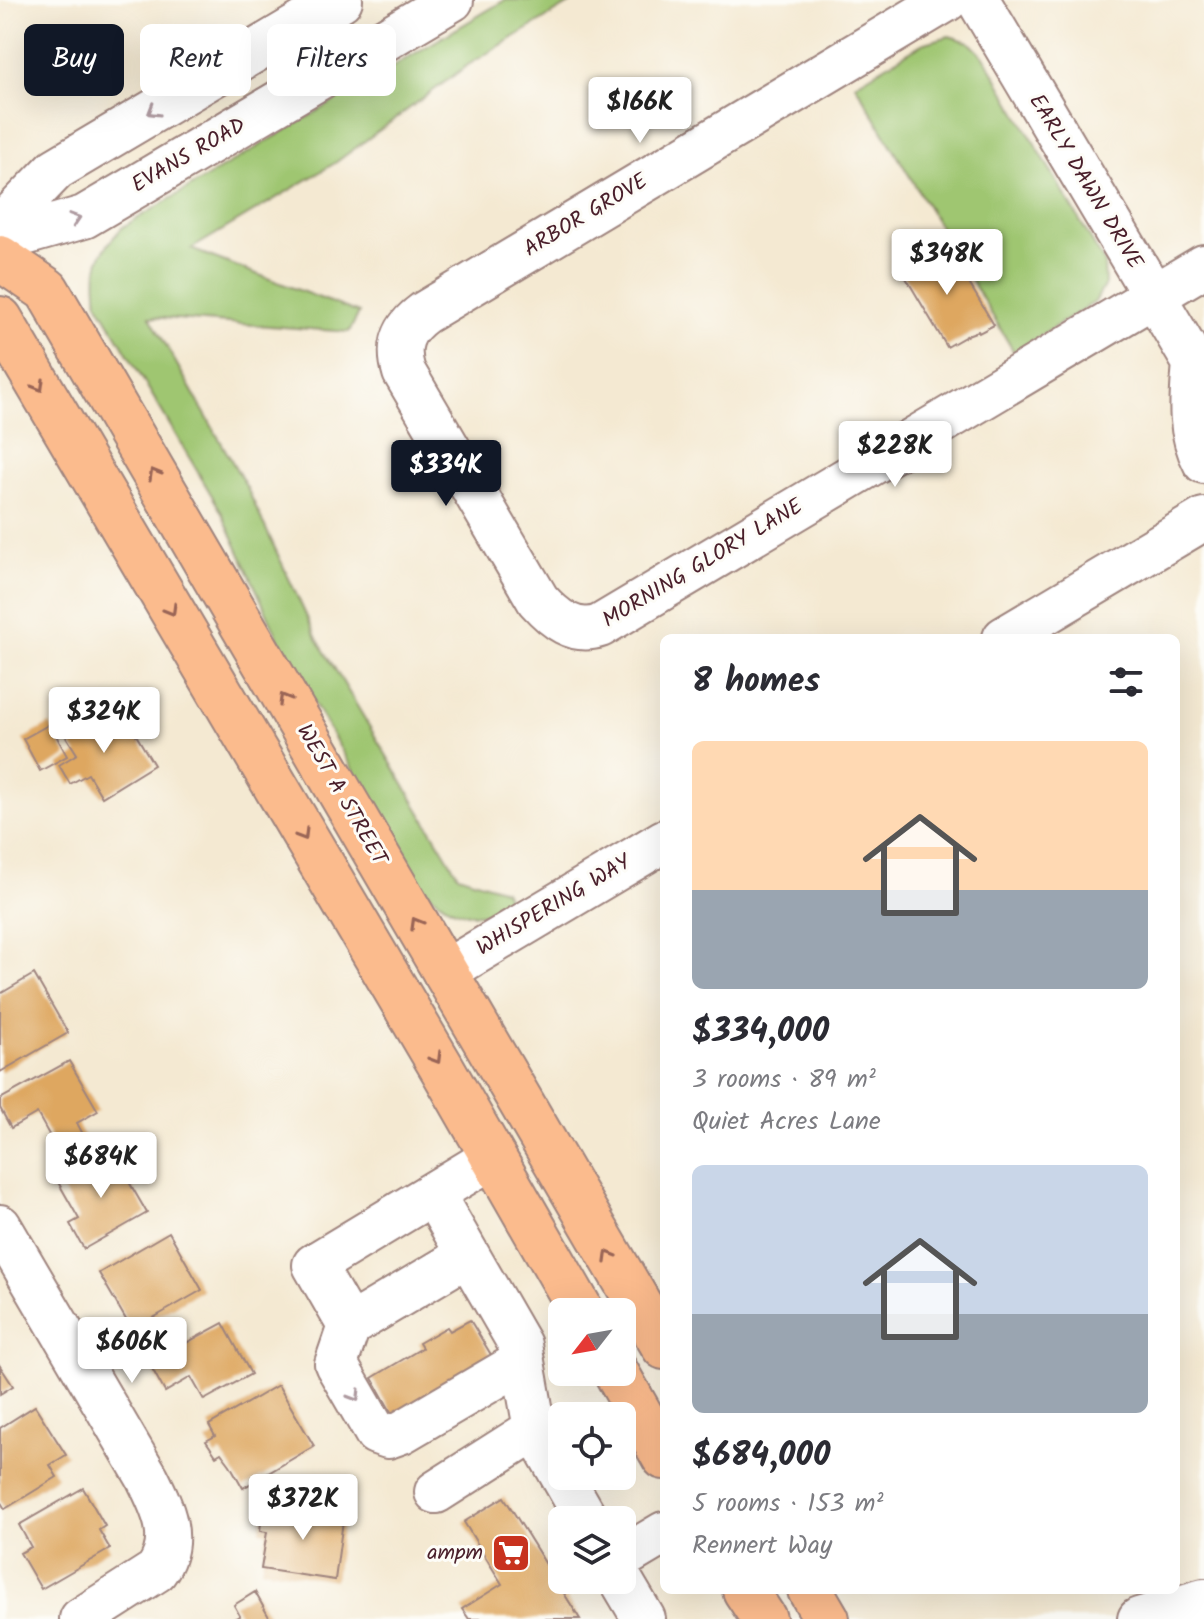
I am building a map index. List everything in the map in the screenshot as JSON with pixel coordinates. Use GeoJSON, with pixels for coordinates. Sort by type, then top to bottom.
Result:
{"type":"FeatureCollection","features":[{"type":"Feature","properties":{"kind":"main road","name":"WEST A STREET"},"geometry":{"type":"LineString","coordinates":[[0,258],[47,290],[660,1340]]}},
{"type":"Feature","properties":{"kind":"main road"},"geometry":{"type":"LineString","coordinates":[[0,319],[574,1298]]}},
{"type":"Feature","properties":{"kind":"main road"},"geometry":{"type":"LineString","coordinates":[[624,1386],[660,1450]]}},
{"type":"Feature","properties":{"kind":"main road"},"geometry":{"type":"LineString","coordinates":[[748,1594],[764,1619]]}},
{"type":"Feature","properties":{"kind":"main road"},"geometry":{"type":"LineString","coordinates":[[812,1594],[827,1619]]}},
{"type":"Feature","properties":{"kind":"street"},"geometry":{"type":"LineString","coordinates":[[0,227],[56,169],[341,0]]}},
{"type":"Feature","properties":{"kind":"street","name":"EVANS ROAD"},"geometry":{"type":"LineString","coordinates":[[0,241],[84,217],[452,0]]}},
{"type":"Feature","properties":{"kind":"street","name":"ARBOR GROVE"},"geometry":{"type":"LineString","coordinates":[[570,626],[553,617],[538,600],[404,372],[400,359],[404,332],[411,322],[424,313],[947,0]]}},
{"type":"Feature","properties":{"kind":"street","name":"EARLY DAWN DRIVE"},"geometry":{"type":"LineString","coordinates":[[978,0],[1153,297],[1199,365],[1191,422],[1194,440],[1204,462]]}},
{"type":"Feature","properties":{"kind":"street","name":"MORNING GLORY LANE"},"geometry":{"type":"LineString","coordinates":[[570,626],[591,629],[600,626],[1204,266]]}},
{"type":"Feature","properties":{"kind":"street"},"geometry":{"type":"LineString","coordinates":[[1011,634],[1204,519]]}},
{"type":"Feature","properties":{"kind":"street","name":"WHISPERING WAY"},"geometry":{"type":"LineString","coordinates":[[444,972],[660,843]]}},
{"type":"Feature","properties":{"kind":"street"},"geometry":{"type":"LineString","coordinates":[[349,1326],[314,1265],[493,1157]]}},
{"type":"Feature","properties":{"kind":"street"},"geometry":{"type":"LineString","coordinates":[[433,1194],[520,1345],[535,1429],[579,1506]]}},
{"type":"Feature","properties":{"kind":"street"},"geometry":{"type":"LineString","coordinates":[[0,1226],[147,1477],[160,1503],[168,1530],[162,1562],[147,1578],[81,1619]]}},
{"type":"Feature","properties":{"kind":"street"},"geometry":{"type":"LineString","coordinates":[[468,1255],[349,1326],[336,1364],[376,1433],[388,1437],[402,1432],[523,1361]]}},
{"type":"Feature","properties":{"kind":"street"},"geometry":{"type":"LineString","coordinates":[[436,1492],[535,1429]]}},
{"type":"Feature","properties":{"kind":"street"},"geometry":{"type":"LineString","coordinates":[[636,1550],[660,1535]]}},
{"type":"Feature","properties":{"kind":"street"},"geometry":{"type":"LineString","coordinates":[[629,1594],[644,1619]]}},
{"type":"Feature","properties":{"kind":"street"},"geometry":{"type":"LineString","coordinates":[[1139,1619],[1204,1600]]}},
{"type":"Feature","properties":{"kind":"green space"},"geometry":{"type":"Polygon","coordinates":[[[505,0],[576,0],[468,65],[335,163],[191,249],[359,313],[349,332],[150,317],[247,488],[317,639],[458,875],[504,890],[511,906],[483,914],[460,912],[449,907],[418,882],[285,653],[221,511],[98,304],[96,279],[99,261],[107,245],[123,227],[343,96],[396,96],[396,65],[505,0]]]}},
{"type":"Feature","properties":{"kind":"green space"},"geometry":{"type":"Polygon","coordinates":[[[949,36],[969,42],[985,58],[1104,262],[1105,284],[1095,302],[1014,352],[855,84],[922,44],[949,36]]]}},
{"type":"Feature","properties":{"kind":"building"},"geometry":{"type":"Polygon","coordinates":[[[946,245],[994,325],[947,347],[902,271],[946,245]]]}},
{"type":"Feature","properties":{"kind":"building"},"geometry":{"type":"Polygon","coordinates":[[[93,711],[109,738],[130,725],[154,765],[102,797],[88,774],[70,784],[59,765],[77,754],[62,730],[93,711]]]}},
{"type":"Feature","properties":{"kind":"building"},"geometry":{"type":"Polygon","coordinates":[[[50,724],[67,756],[40,771],[23,739],[50,724]]]}},
{"type":"Feature","properties":{"kind":"building"},"geometry":{"type":"Polygon","coordinates":[[[34,974],[68,1033],[0,1072],[0,994],[34,974]]]}},
{"type":"Feature","properties":{"kind":"building"},"geometry":{"type":"Polygon","coordinates":[[[69,1061],[98,1111],[77,1123],[86,1140],[76,1146],[73,1140],[57,1149],[37,1113],[11,1128],[0,1108],[0,1099],[69,1061]]]}},
{"type":"Feature","properties":{"kind":"building"},"geometry":{"type":"Polygon","coordinates":[[[111,1151],[147,1213],[84,1249],[70,1224],[79,1219],[58,1182],[111,1151]]]}},
{"type":"Feature","properties":{"kind":"building"},"geometry":{"type":"Polygon","coordinates":[[[169,1232],[202,1290],[132,1330],[99,1273],[169,1232]]]}},
{"type":"Feature","properties":{"kind":"building"},"geometry":{"type":"Polygon","coordinates":[[[470,1320],[493,1358],[394,1417],[372,1378],[422,1348],[419,1343],[447,1327],[450,1331],[470,1320]]]}},
{"type":"Feature","properties":{"kind":"building"},"geometry":{"type":"Polygon","coordinates":[[[223,1323],[251,1374],[204,1400],[191,1377],[165,1392],[149,1363],[223,1323]]]}},
{"type":"Feature","properties":{"kind":"building"},"geometry":{"type":"Polygon","coordinates":[[[0,1366],[13,1386],[0,1394],[0,1366]]]}},
{"type":"Feature","properties":{"kind":"building"},"geometry":{"type":"Polygon","coordinates":[[[278,1385],[314,1446],[243,1488],[221,1453],[216,1456],[206,1441],[215,1436],[209,1425],[278,1385]]]}},
{"type":"Feature","properties":{"kind":"building"},"geometry":{"type":"Polygon","coordinates":[[[35,1406],[66,1455],[50,1465],[57,1477],[5,1509],[0,1501],[0,1428],[35,1406]]]}},
{"type":"Feature","properties":{"kind":"building"},"geometry":{"type":"Polygon","coordinates":[[[83,1488],[105,1526],[99,1530],[110,1549],[41,1589],[20,1553],[31,1547],[19,1525],[83,1488]]]}},
{"type":"Feature","properties":{"kind":"building","name":"ampm"},"geometry":{"type":"Polygon","coordinates":[[[504,1497],[548,1568],[548,1594],[564,1594],[580,1619],[469,1619],[462,1609],[502,1584],[464,1522],[504,1497]]]}},
{"type":"Feature","properties":{"kind":"building"},"geometry":{"type":"Polygon","coordinates":[[[278,1506],[344,1513],[335,1580],[261,1569],[267,1532],[260,1531],[262,1514],[277,1516],[278,1506]]]}},
{"type":"Feature","properties":{"kind":"building"},"geometry":{"type":"Polygon","coordinates":[[[255,1592],[270,1619],[234,1619],[240,1616],[234,1605],[255,1592]]]}},
{"type":"Feature","properties":{"kind":"place","name":"ampm"},"geometry":{"type":"Point","coordinates":[511,1553]}}]}
